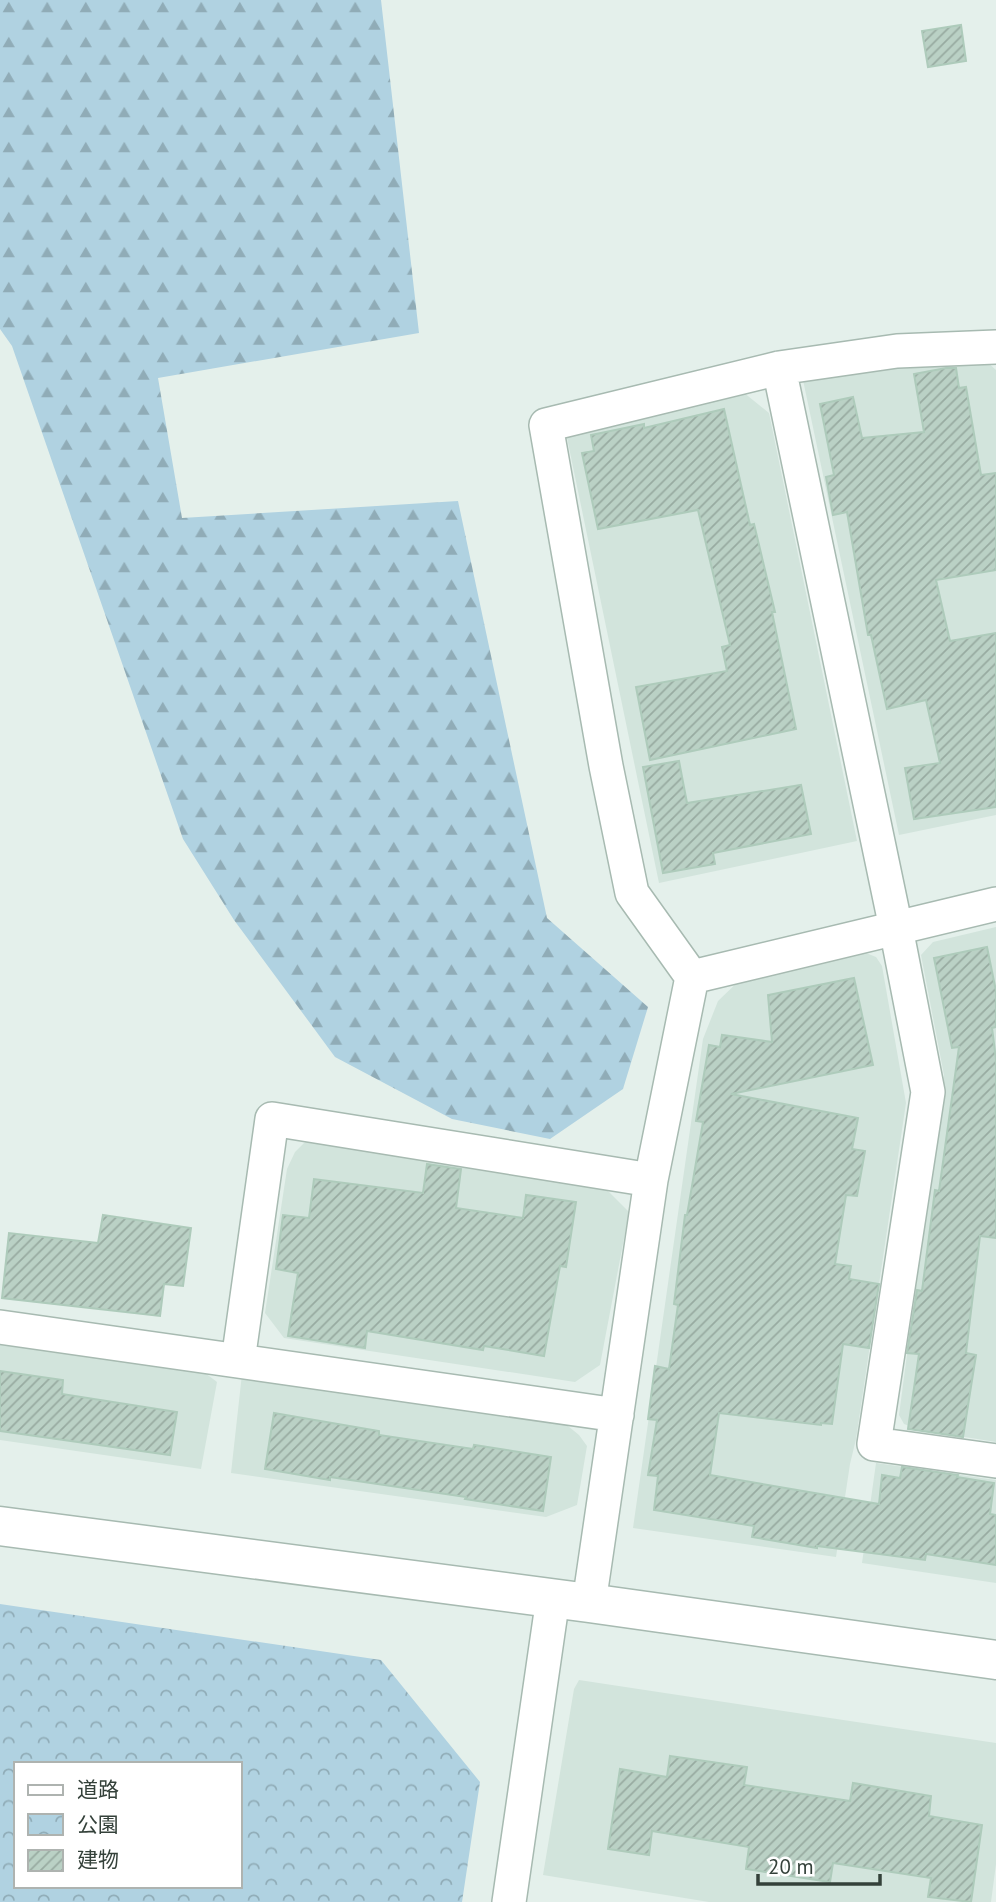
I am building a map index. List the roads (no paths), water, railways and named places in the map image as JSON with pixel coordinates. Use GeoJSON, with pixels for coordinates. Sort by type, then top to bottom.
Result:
{"type":"FeatureCollection","features":[{"type":"Feature","properties":{"kind":"street"},"geometry":{"type":"LineString","coordinates":[[509,1902],[571,1601],[617,1415],[652,1180],[692,977],[632,893],[606,765],[546,425],[779,368],[897,351],[996,346]]}},
{"type":"Feature","properties":{"kind":"street"},"geometry":{"type":"LineString","coordinates":[[779,368],[928,1092],[874,1444],[996,1461]]}},
{"type":"Feature","properties":{"kind":"street"},"geometry":{"type":"LineString","coordinates":[[692,977],[996,904]]}},
{"type":"Feature","properties":{"kind":"street"},"geometry":{"type":"LineString","coordinates":[[238,1361],[272,1119],[652,1180]]}},
{"type":"Feature","properties":{"kind":"street"},"geometry":{"type":"LineString","coordinates":[[0,1327],[617,1415]]}},
{"type":"Feature","properties":{"kind":"street"},"geometry":{"type":"LineString","coordinates":[[0,1526],[571,1601],[996,1661]]}}]}
